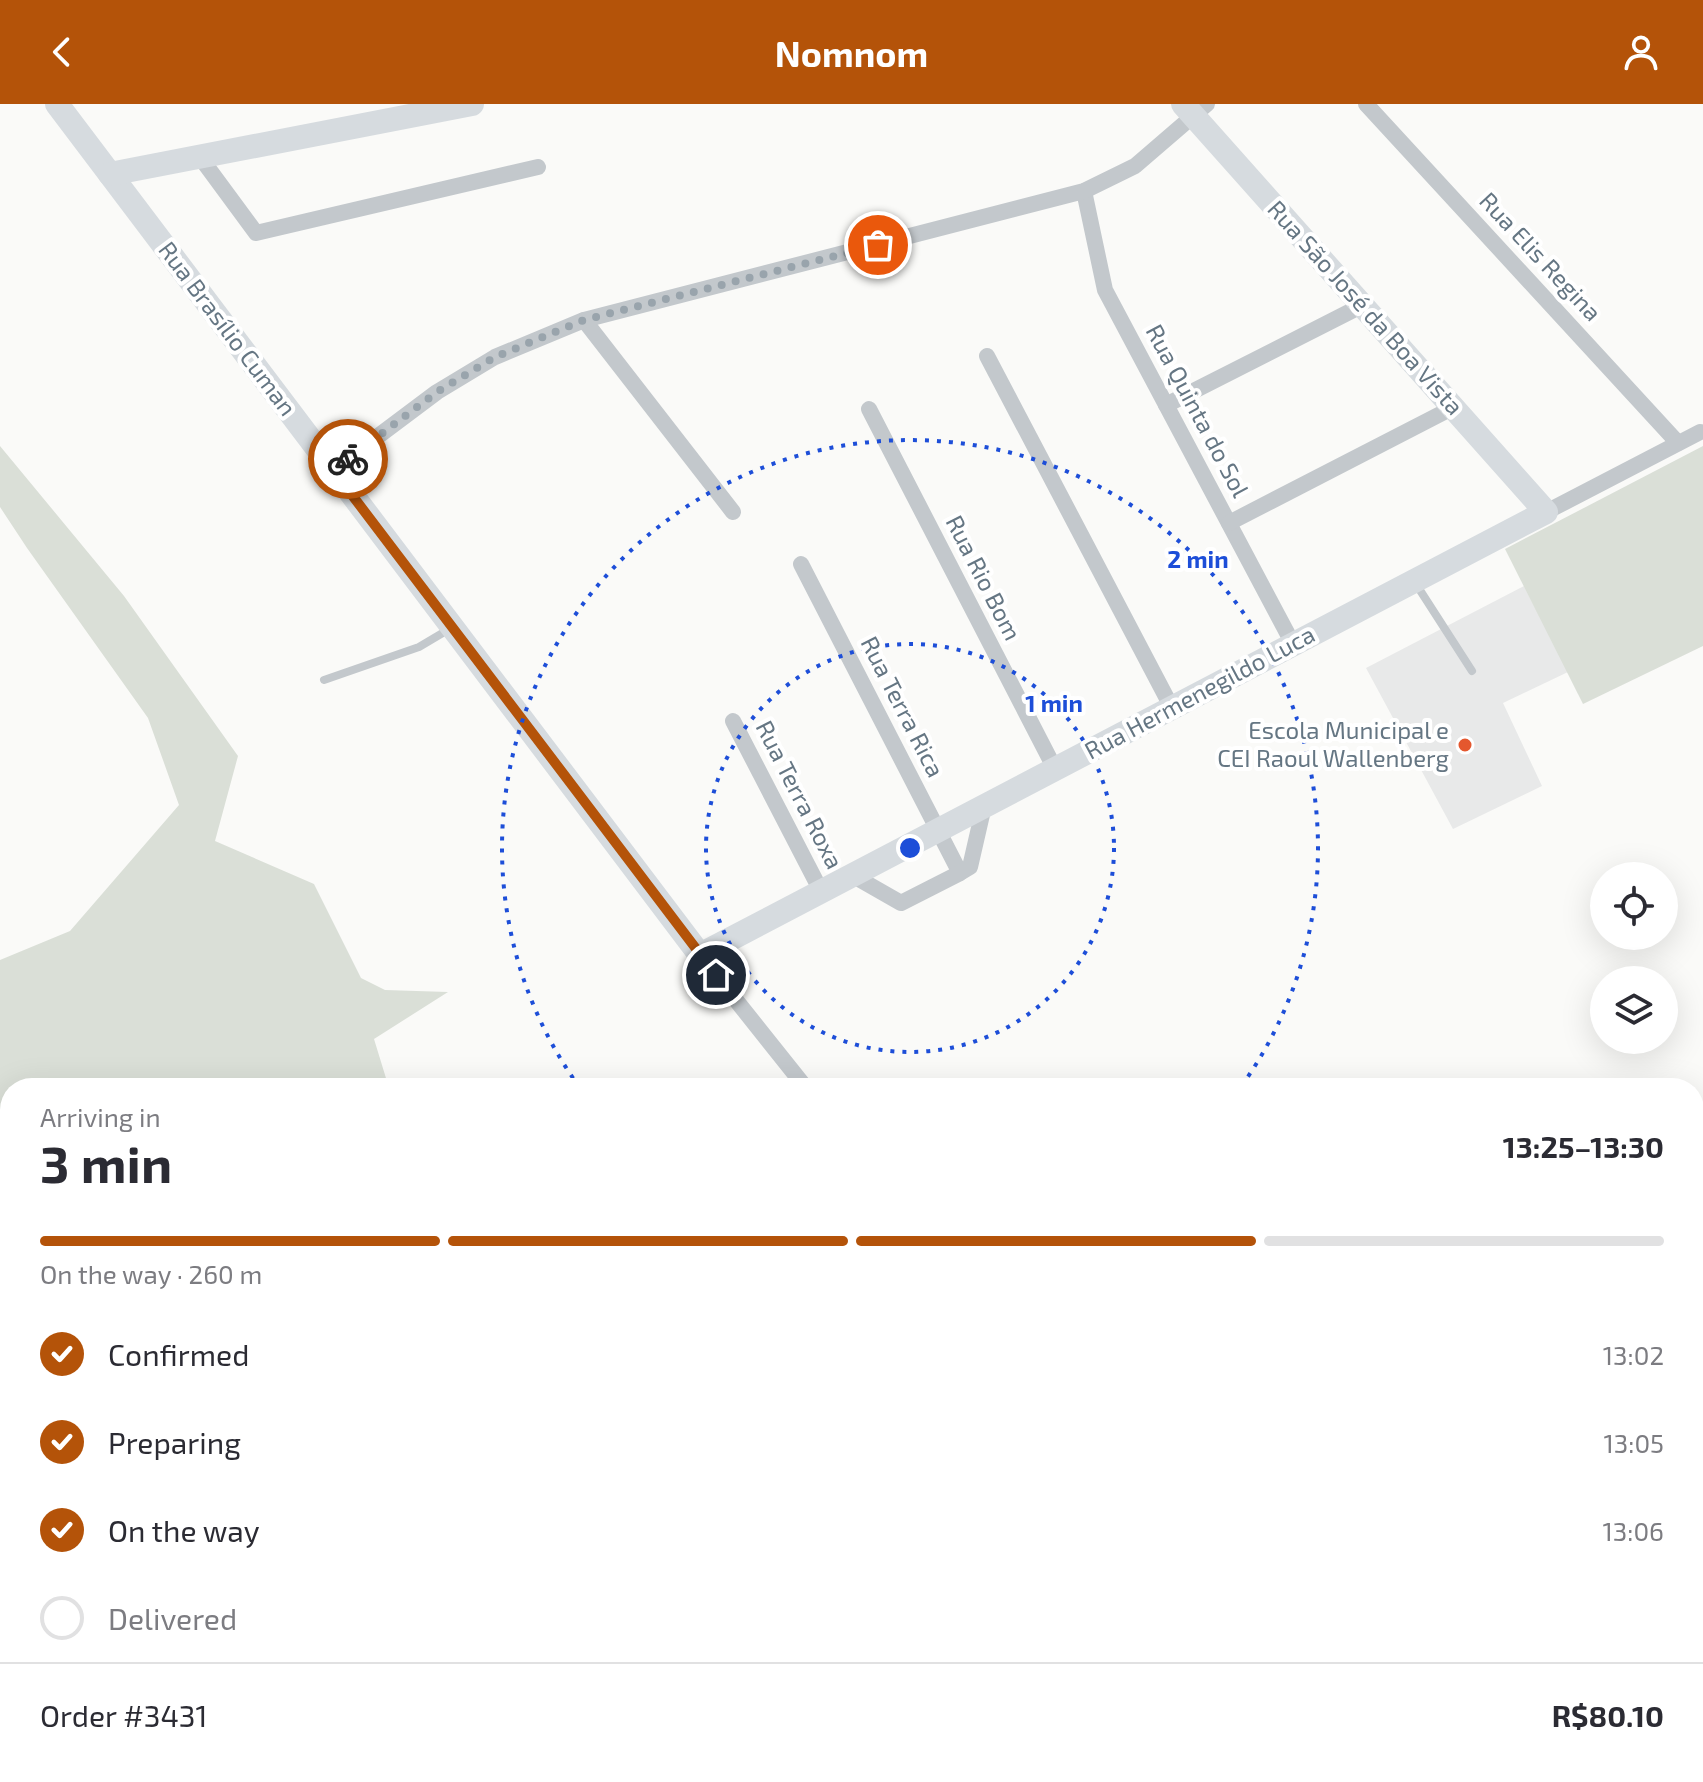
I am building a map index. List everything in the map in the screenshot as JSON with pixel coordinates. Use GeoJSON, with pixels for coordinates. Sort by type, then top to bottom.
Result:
{"type":"FeatureCollection","features":[{"type":"Feature","properties":{"kind":"street","name":"Rua Brasílio Cuman"},"geometry":{"type":"LineString","coordinates":[[57,104],[700,955],[798,1078]]}},
{"type":"Feature","properties":{"kind":"street"},"geometry":{"type":"LineString","coordinates":[[110,174],[472,104]]}},
{"type":"Feature","properties":{"kind":"street","name":"Rua Elis Regina"},"geometry":{"type":"LineString","coordinates":[[1366,104],[1678,443]]}},
{"type":"Feature","properties":{"kind":"street"},"geometry":{"type":"LineString","coordinates":[[333,470],[437,392],[495,357],[584,320],[1084,191],[1135,166],[1195,108]]}},
{"type":"Feature","properties":{"kind":"street","name":"Rua São José da Boa Vista"},"geometry":{"type":"LineString","coordinates":[[1195,108],[1546,512]]}},
{"type":"Feature","properties":{"kind":"street"},"geometry":{"type":"LineString","coordinates":[[200,157],[256,233],[538,167]]}},
{"type":"Feature","properties":{"kind":"street","name":"Rua Quinta do Sol"},"geometry":{"type":"LineString","coordinates":[[1084,191],[1105,290],[1293,644]]}},
{"type":"Feature","properties":{"kind":"street"},"geometry":{"type":"LineString","coordinates":[[1166,405],[1363,305]]}},
{"type":"Feature","properties":{"kind":"street"},"geometry":{"type":"LineString","coordinates":[[584,320],[733,512]]}},
{"type":"Feature","properties":{"kind":"street"},"geometry":{"type":"LineString","coordinates":[[987,356],[1172,708]]}},
{"type":"Feature","properties":{"kind":"street"},"geometry":{"type":"LineString","coordinates":[[1229,523],[1454,407]]}},
{"type":"Feature","properties":{"kind":"street","name":"Rua Rio Bom"},"geometry":{"type":"LineString","coordinates":[[869,409],[1055,769]]}},
{"type":"Feature","properties":{"kind":"street","name":"Rua Hermenegildo Luca"},"geometry":{"type":"LineString","coordinates":[[700,955],[1700,432]]}},
{"type":"Feature","properties":{"kind":"street","name":"Rua Terra Rica"},"geometry":{"type":"LineString","coordinates":[[801,564],[960,873]]}},
{"type":"Feature","properties":{"kind":"street","name":"Rua Terra Roxa"},"geometry":{"type":"LineString","coordinates":[[733,721],[821,891]]}},
{"type":"Feature","properties":{"kind":"street"},"geometry":{"type":"LineString","coordinates":[[852,875],[901,903],[960,873],[970,867],[984,806]]}},
{"type":"Feature","properties":{"kind":"lane"},"geometry":{"type":"LineString","coordinates":[[1414,581],[1472,671]]}},
{"type":"Feature","properties":{"kind":"lane"},"geometry":{"type":"LineString","coordinates":[[324,680],[419,647],[452,628]]}},
{"type":"Feature","properties":{"kind":"shaded area"},"geometry":{"type":"Polygon","coordinates":[[[0,446],[124,596],[238,756],[215,841],[314,884],[361,978],[385,990],[448,992],[374,1039],[386,1078],[0,1078],[0,960],[70,931],[179,805],[148,718],[0,507],[0,446]]]}},
{"type":"Feature","properties":{"kind":"shaded area"},"geometry":{"type":"Polygon","coordinates":[[[1703,446],[1703,646],[1583,704],[1505,549],[1703,446]]]}},
{"type":"Feature","properties":{"kind":"shaded area","name":"Escola Municipal e CEI Raoul Wallenberg"},"geometry":{"type":"Polygon","coordinates":[[[1524,586],[1568,672],[1503,703],[1542,786],[1453,829],[1366,668],[1524,586]]]}},
{"type":"Feature","properties":{"kind":"way so far"},"geometry":{"type":"LineString","coordinates":[[348,459],[437,392],[495,357],[584,320],[878,245]]}},
{"type":"Feature","properties":{"kind":"place","name":"Escola Municipal e CEI Raoul Wallenberg"},"geometry":{"type":"Point","coordinates":[1465,745]}},
{"type":"Feature","properties":{"kind":"route"},"geometry":{"type":"LineString","coordinates":[[348,459],[333,470],[716,975]]}}]}
